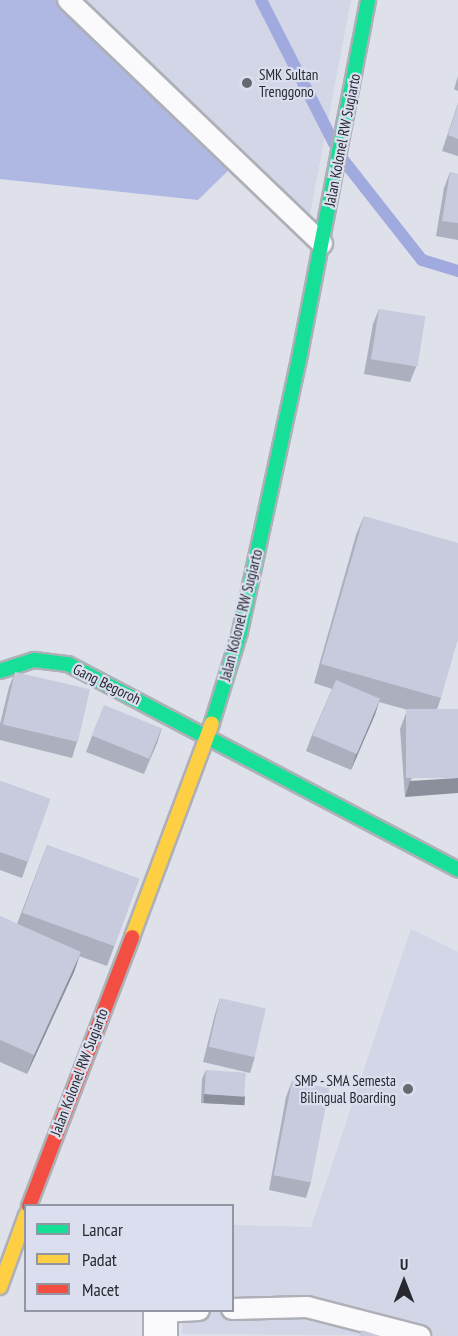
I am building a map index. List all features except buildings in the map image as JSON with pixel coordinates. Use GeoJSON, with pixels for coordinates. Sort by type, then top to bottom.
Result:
{"type":"FeatureCollection","features":[{"type":"Feature","properties":{"kind":"main road","name":"Jalan Kolonel RW Sugiarto"},"geometry":{"type":"LineString","coordinates":[[30,1204],[209,734],[240,632],[322,244],[368,0]]}},
{"type":"Feature","properties":{"kind":"main road","name":"Gang Begoroh"},"geometry":{"type":"LineString","coordinates":[[0,671],[34,660],[68,664],[209,734],[458,870]]}},
{"type":"Feature","properties":{"kind":"main road"},"geometry":{"type":"LineString","coordinates":[[0,1287],[19,1254],[24,1226]]}},
{"type":"Feature","properties":{"kind":"lane"},"geometry":{"type":"LineString","coordinates":[[68,0],[322,244]]}},
{"type":"Feature","properties":{"kind":"lane"},"geometry":{"type":"LineString","coordinates":[[234,1309],[307,1307],[420,1336]]}},
{"type":"Feature","properties":{"kind":"lane"},"geometry":{"type":"LineString","coordinates":[[161,1319],[194,1312]]}},
{"type":"Feature","properties":{"kind":"shaded area"},"geometry":{"type":"Polygon","coordinates":[[[0,0],[66,0],[237,162],[198,200],[0,179],[0,0]]]}},
{"type":"Feature","properties":{"kind":"shaded area","name":"SMK Sultan Trenggono"},"geometry":{"type":"Polygon","coordinates":[[[66,0],[351,0],[308,225],[66,0]]]}},
{"type":"Feature","properties":{"kind":"shaded area","name":"SMP - SMA Semesta Bilingual Boarding"},"geometry":{"type":"Polygon","coordinates":[[[411,929],[458,952],[458,1336],[182,1334],[184,1312],[234,1312],[234,1225],[311,1227],[411,929]]]}},
{"type":"Feature","properties":{"kind":"waterway"},"geometry":{"type":"LineString","coordinates":[[261,0],[334,143]]}},
{"type":"Feature","properties":{"kind":"waterway"},"geometry":{"type":"LineString","coordinates":[[344,161],[422,260],[458,271]]}},
{"type":"Feature","properties":{"kind":"traffic: fast"},"geometry":{"type":"LineString","coordinates":[[212,723],[240,632],[300,354],[368,0]]}},
{"type":"Feature","properties":{"kind":"traffic: fast"},"geometry":{"type":"LineString","coordinates":[[0,671],[34,660],[68,664],[458,870]]}},
{"type":"Feature","properties":{"kind":"traffic: slow"},"geometry":{"type":"LineString","coordinates":[[132,937],[212,723]]}},
{"type":"Feature","properties":{"kind":"traffic: slow"},"geometry":{"type":"LineString","coordinates":[[0,1287],[24,1221]]}},
{"type":"Feature","properties":{"kind":"traffic: jam"},"geometry":{"type":"LineString","coordinates":[[30,1204],[132,937]]}},
{"type":"Feature","properties":{"kind":"place","name":"SMK Sultan Trenggono"},"geometry":{"type":"Point","coordinates":[247,83]}},
{"type":"Feature","properties":{"kind":"place","name":"SMP - SMA Semesta Bilingual Boarding"},"geometry":{"type":"Point","coordinates":[408,1089]}}]}
